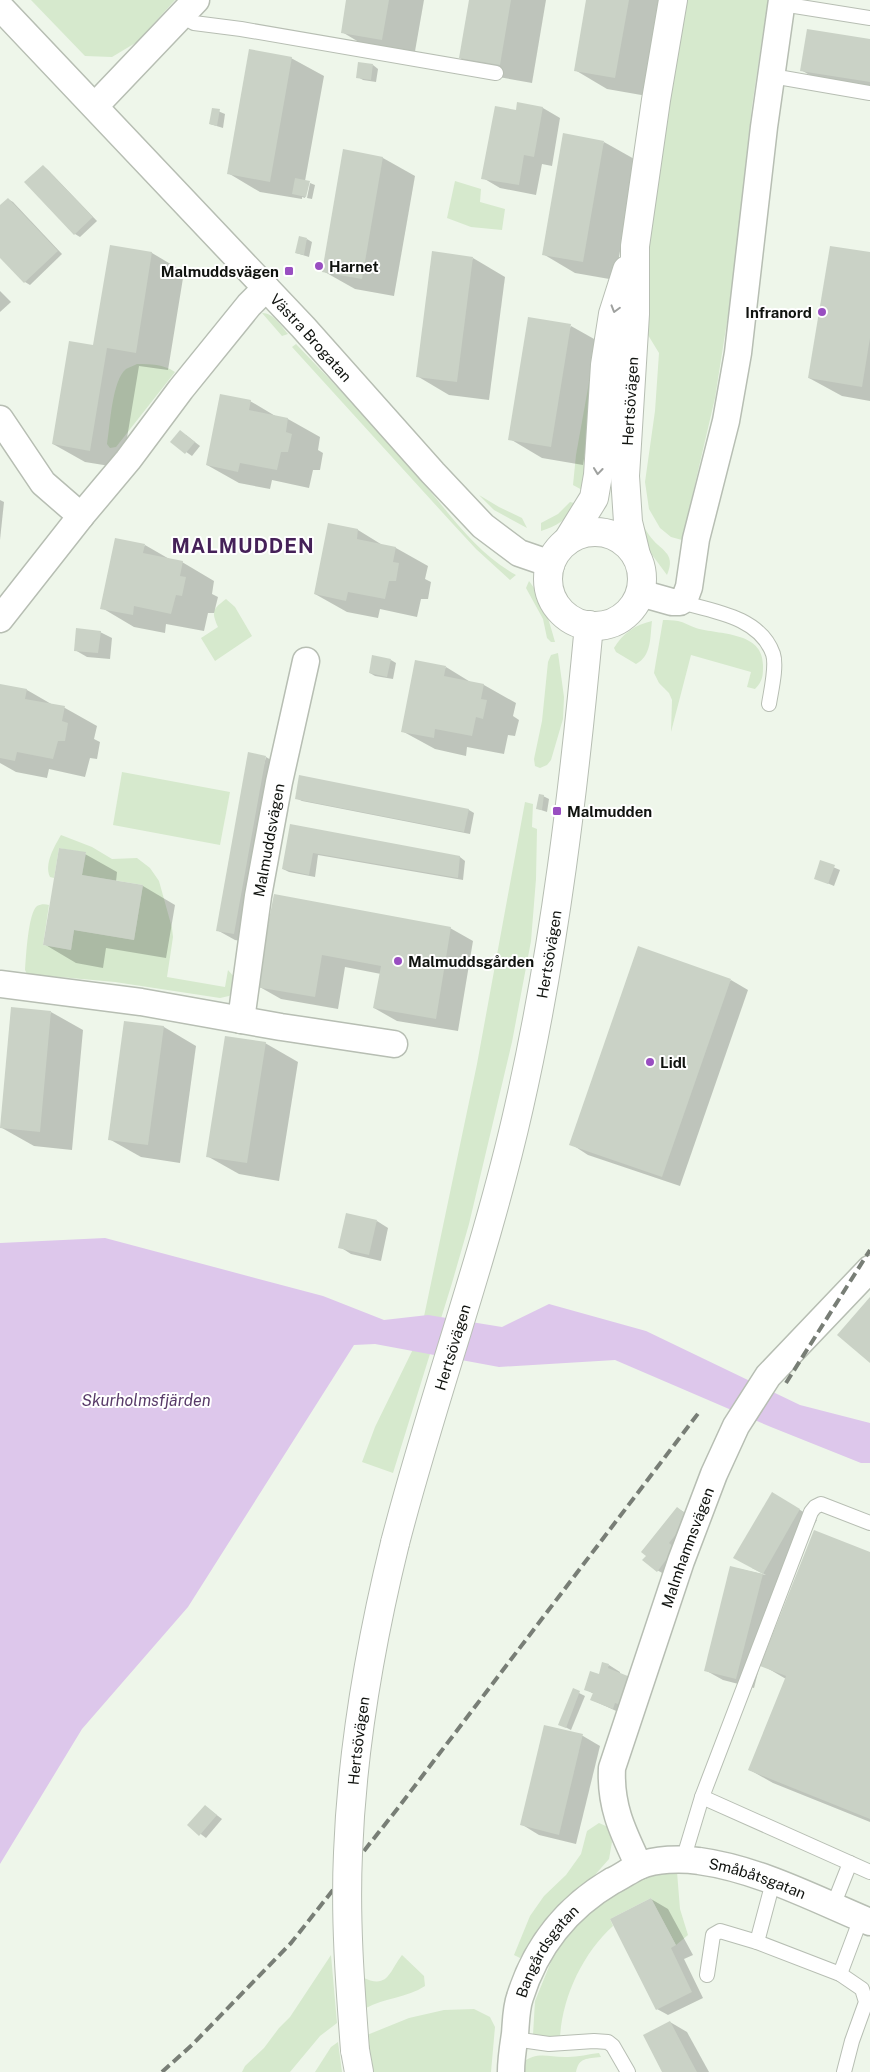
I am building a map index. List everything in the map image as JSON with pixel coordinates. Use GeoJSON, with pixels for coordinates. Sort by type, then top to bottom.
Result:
{"type":"FeatureCollection","features":[{"type":"Feature","properties":{"kind":"main road","name":"Hertsövägen"},"geometry":{"type":"LineString","coordinates":[[636,555],[628,522],[625,476],[635,314],[635,246],[656,100],[673,0]]}},
{"type":"Feature","properties":{"kind":"main road","name":"Hertsövägen"},"geometry":{"type":"LineString","coordinates":[[568,540],[594,498],[598,474],[605,365],[613,314],[635,246]]}},
{"type":"Feature","properties":{"kind":"main road"},"geometry":{"type":"LineString","coordinates":[[592,532],[606,533],[618,537],[636,555],[642,573],[640,592],[635,605],[615,622],[589,626],[578,622],[559,608],[549,587],[548,575],[555,555],[568,540],[580,534],[592,532]]}},
{"type":"Feature","properties":{"kind":"main road","name":"Hertsövägen"},"geometry":{"type":"LineString","coordinates":[[357,2061],[349,1983],[347,1915],[351,1803],[364,1687],[383,1591],[395,1543],[507,1156],[540,1005],[573,795],[589,626]]}},
{"type":"Feature","properties":{"kind":"street"},"geometry":{"type":"LineString","coordinates":[[640,592],[672,602],[680,602],[685,598],[689,587],[694,548],[726,421],[738,353],[782,2]]}},
{"type":"Feature","properties":{"kind":"street","name":"Västra Brogatan"},"geometry":{"type":"LineString","coordinates":[[0,7],[266,288],[483,526],[519,553],[551,564]]}},
{"type":"Feature","properties":{"kind":"street"},"geometry":{"type":"LineString","coordinates":[[95,106],[189,8]]}},
{"type":"Feature","properties":{"kind":"street"},"geometry":{"type":"LineString","coordinates":[[0,620],[81,516],[128,460],[181,389],[243,312],[266,288]]}},
{"type":"Feature","properties":{"kind":"street"},"geometry":{"type":"LineString","coordinates":[[0,419],[43,483],[81,516]]}},
{"type":"Feature","properties":{"kind":"street","name":"Malmuddsvägen"},"geometry":{"type":"LineString","coordinates":[[241,1020],[262,877],[279,782],[306,661]]}},
{"type":"Feature","properties":{"kind":"street"},"geometry":{"type":"LineString","coordinates":[[0,984],[141,1002],[394,1044]]}},
{"type":"Feature","properties":{"kind":"street","name":"Malmhamnsvägen"},"geometry":{"type":"LineString","coordinates":[[639,1866],[614,1806],[611,1787],[612,1768],[681,1561],[714,1474],[736,1426],[768,1376],[870,1269]]}},
{"type":"Feature","properties":{"kind":"street","name":"Småbåtsgatan"},"geometry":{"type":"LineString","coordinates":[[639,1866],[660,1861],[683,1860],[698,1860],[728,1866],[866,1920]]}},
{"type":"Feature","properties":{"kind":"street","name":"Bangårdsgatan"},"geometry":{"type":"LineString","coordinates":[[511,2072],[519,1998],[545,1942],[559,1923],[576,1907],[600,1889],[639,1866]]}},
{"type":"Feature","properties":{"kind":"lane"},"geometry":{"type":"LineString","coordinates":[[782,2],[870,18]]}},
{"type":"Feature","properties":{"kind":"lane"},"geometry":{"type":"LineString","coordinates":[[189,8],[194,23],[242,29],[496,73]]}},
{"type":"Feature","properties":{"kind":"lane"},"geometry":{"type":"LineString","coordinates":[[772,76],[870,93]]}},
{"type":"Feature","properties":{"kind":"lane"},"geometry":{"type":"LineString","coordinates":[[680,602],[734,617],[763,635],[774,656],[769,704]]}},
{"type":"Feature","properties":{"kind":"lane"},"geometry":{"type":"LineString","coordinates":[[683,1860],[702,1797],[811,1512],[815,1507],[822,1504],[870,1523]]}},
{"type":"Feature","properties":{"kind":"lane"},"geometry":{"type":"LineString","coordinates":[[702,1797],[870,1872]]}},
{"type":"Feature","properties":{"kind":"lane"},"geometry":{"type":"LineString","coordinates":[[833,1906],[850,1863]]}},
{"type":"Feature","properties":{"kind":"lane"},"geometry":{"type":"LineString","coordinates":[[757,1942],[773,1882]]}},
{"type":"Feature","properties":{"kind":"lane"},"geometry":{"type":"LineString","coordinates":[[840,1974],[866,1920]]}},
{"type":"Feature","properties":{"kind":"lane"},"geometry":{"type":"LineString","coordinates":[[707,1975],[713,1936],[720,1931],[757,1942],[840,1974],[862,1989],[866,2002],[852,2041],[844,2072]]}},
{"type":"Feature","properties":{"kind":"lane"},"geometry":{"type":"LineString","coordinates":[[514,2039],[549,2044],[608,2042],[613,2046],[628,2072]]}},
{"type":"Feature","properties":{"kind":"green space"},"geometry":{"type":"Polygon","coordinates":[[[31,0],[175,0],[137,42],[112,57],[85,56],[31,0]]]}},
{"type":"Feature","properties":{"kind":"green space"},"geometry":{"type":"Polygon","coordinates":[[[685,0],[768,0],[752,106],[732,290],[715,398],[682,540],[671,537],[660,528],[649,509],[645,482],[655,411],[659,353],[648,335],[643,293],[667,99],[685,0]]]}},
{"type":"Feature","properties":{"kind":"green space"},"geometry":{"type":"Polygon","coordinates":[[[455,181],[481,189],[480,202],[505,209],[502,230],[471,227],[447,218],[455,181]]]}},
{"type":"Feature","properties":{"kind":"green space"},"geometry":{"type":"Polygon","coordinates":[[[262,313],[274,318],[288,334],[282,336],[262,313]]]}},
{"type":"Feature","properties":{"kind":"green space"},"geometry":{"type":"Polygon","coordinates":[[[296,344],[390,444],[464,532],[501,566],[516,575],[510,580],[476,549],[292,347],[296,344]]]}},
{"type":"Feature","properties":{"kind":"green space"},"geometry":{"type":"Polygon","coordinates":[[[595,349],[584,491],[573,485],[576,455],[595,349]]]}},
{"type":"Feature","properties":{"kind":"green space"},"geometry":{"type":"Polygon","coordinates":[[[137,364],[152,364],[175,372],[116,447],[110,448],[107,444],[112,404],[118,383],[126,369],[137,364]]]}},
{"type":"Feature","properties":{"kind":"green space"},"geometry":{"type":"Polygon","coordinates":[[[479,495],[522,518],[527,528],[494,510],[479,495]]]}},
{"type":"Feature","properties":{"kind":"green space"},"geometry":{"type":"Polygon","coordinates":[[[570,502],[578,504],[570,514],[557,524],[541,531],[541,523],[558,514],[570,502]]]}},
{"type":"Feature","properties":{"kind":"green space"},"geometry":{"type":"Polygon","coordinates":[[[641,521],[653,540],[669,556],[670,567],[667,575],[647,548],[641,521]]]}},
{"type":"Feature","properties":{"kind":"green space"},"geometry":{"type":"Polygon","coordinates":[[[529,581],[542,602],[555,642],[551,642],[547,638],[543,619],[526,588],[529,581]]]}},
{"type":"Feature","properties":{"kind":"green space"},"geometry":{"type":"Polygon","coordinates":[[[226,599],[235,607],[252,636],[215,661],[201,638],[218,627],[214,611],[226,599]]]}},
{"type":"Feature","properties":{"kind":"green space"},"geometry":{"type":"Polygon","coordinates":[[[663,620],[672,620],[696,628],[738,636],[748,640],[756,646],[761,654],[763,672],[760,683],[755,689],[747,687],[751,672],[691,655],[671,732],[672,700],[654,673],[663,620]]]}},
{"type":"Feature","properties":{"kind":"green space"},"geometry":{"type":"Polygon","coordinates":[[[652,621],[648,651],[641,660],[636,664],[616,652],[614,648],[625,634],[635,627],[652,621]]]}},
{"type":"Feature","properties":{"kind":"green space"},"geometry":{"type":"Polygon","coordinates":[[[558,653],[564,697],[563,719],[551,760],[547,765],[540,768],[535,766],[534,759],[542,721],[548,662],[551,655],[558,653]]]}},
{"type":"Feature","properties":{"kind":"green space"},"geometry":{"type":"Polygon","coordinates":[[[122,772],[230,792],[220,845],[113,825],[122,772]]]}},
{"type":"Feature","properties":{"kind":"green space"},"geometry":{"type":"Polygon","coordinates":[[[525,802],[533,804],[532,827],[537,829],[536,879],[531,941],[512,1042],[469,1224],[393,1473],[362,1462],[375,1427],[417,1341],[422,1326],[477,1064],[525,802]]]}},
{"type":"Feature","properties":{"kind":"green space"},"geometry":{"type":"Polygon","coordinates":[[[61,835],[92,847],[112,859],[137,858],[150,868],[159,881],[172,928],[173,937],[167,977],[225,987],[228,970],[234,977],[233,993],[220,998],[115,982],[27,974],[25,970],[31,917],[37,906],[40,905],[49,905],[43,945],[71,950],[74,930],[134,940],[143,885],[82,875],[86,853],[59,848],[54,878],[50,877],[48,872],[49,861],[61,835]]]}},
{"type":"Feature","properties":{"kind":"green space"},"geometry":{"type":"Polygon","coordinates":[[[599,1823],[608,1827],[612,1842],[609,1859],[594,1876],[550,1914],[520,1958],[514,1955],[530,1916],[544,1896],[566,1875],[581,1854],[587,1831],[599,1823]]]}},
{"type":"Feature","properties":{"kind":"green space"},"geometry":{"type":"Polygon","coordinates":[[[677,1872],[680,1909],[688,1935],[676,1945],[651,1898],[610,1919],[613,1926],[592,1949],[576,1977],[565,2007],[560,2038],[533,2035],[535,2001],[557,1947],[566,1933],[604,1899],[642,1878],[677,1872]]]}},
{"type":"Feature","properties":{"kind":"green space"},"geometry":{"type":"Polygon","coordinates":[[[331,1955],[337,2023],[320,2036],[290,2072],[242,2072],[245,2066],[264,2048],[290,2017],[331,1955]]]}},
{"type":"Feature","properties":{"kind":"green space"},"geometry":{"type":"Polygon","coordinates":[[[402,1955],[424,1976],[425,1986],[411,1993],[366,2008],[362,1977],[377,1981],[383,1980],[402,1955]]]}},
{"type":"Feature","properties":{"kind":"green space"},"geometry":{"type":"Polygon","coordinates":[[[474,2009],[490,2017],[495,2027],[491,2072],[370,2072],[367,2035],[409,2018],[444,2010],[474,2009]]]}},
{"type":"Feature","properties":{"kind":"green space"},"geometry":{"type":"Polygon","coordinates":[[[338,2042],[342,2072],[315,2072],[331,2047],[338,2042]]]}},
{"type":"Feature","properties":{"kind":"green space"},"geometry":{"type":"Polygon","coordinates":[[[599,2053],[601,2057],[582,2061],[577,2067],[576,2072],[521,2072],[522,2063],[533,2057],[572,2057],[599,2053]]]}},
{"type":"Feature","properties":{"kind":"water","name":"Skurholmsfjärden"},"geometry":{"type":"Polygon","coordinates":[[[105,1238],[323,1296],[384,1320],[428,1315],[502,1327],[549,1304],[646,1331],[800,1405],[870,1423],[870,1463],[861,1463],[771,1427],[615,1360],[499,1367],[375,1344],[354,1345],[188,1607],[82,1729],[0,1864],[0,1243],[105,1238]]]}},
{"type":"Feature","properties":{"kind":"building"},"geometry":{"type":"Polygon","coordinates":[[[346,0],[389,0],[382,40],[341,33],[346,0]]]}},
{"type":"Feature","properties":{"kind":"building"},"geometry":{"type":"Polygon","coordinates":[[[469,0],[511,0],[500,65],[459,58],[469,0]]]}},
{"type":"Feature","properties":{"kind":"building"},"geometry":{"type":"Polygon","coordinates":[[[586,0],[629,0],[615,78],[574,71],[586,0]]]}},
{"type":"Feature","properties":{"kind":"building"},"geometry":{"type":"Polygon","coordinates":[[[807,29],[870,39],[870,82],[800,71],[807,29]]]}},
{"type":"Feature","properties":{"kind":"building"},"geometry":{"type":"Polygon","coordinates":[[[249,49],[292,57],[270,182],[227,174],[249,49]]]}},
{"type":"Feature","properties":{"kind":"building"},"geometry":{"type":"Polygon","coordinates":[[[358,62],[373,64],[371,80],[356,78],[358,62]]]}},
{"type":"Feature","properties":{"kind":"building"},"geometry":{"type":"Polygon","coordinates":[[[517,102],[543,107],[534,157],[524,155],[519,185],[481,179],[495,106],[516,110],[517,102]]]}},
{"type":"Feature","properties":{"kind":"building"},"geometry":{"type":"Polygon","coordinates":[[[212,108],[220,109],[217,126],[209,124],[212,108]]]}},
{"type":"Feature","properties":{"kind":"building"},"geometry":{"type":"Polygon","coordinates":[[[563,133],[604,141],[583,262],[542,255],[563,133]]]}},
{"type":"Feature","properties":{"kind":"building"},"geometry":{"type":"Polygon","coordinates":[[[343,149],[383,157],[362,279],[322,272],[343,149]]]}},
{"type":"Feature","properties":{"kind":"building"},"geometry":{"type":"Polygon","coordinates":[[[43,165],[93,217],[74,235],[24,182],[43,165]]]}},
{"type":"Feature","properties":{"kind":"building"},"geometry":{"type":"Polygon","coordinates":[[[295,178],[310,181],[306,197],[292,194],[295,178]]]}},
{"type":"Feature","properties":{"kind":"building"},"geometry":{"type":"Polygon","coordinates":[[[8,198],[58,251],[24,283],[0,258],[0,205],[8,198]]]}},
{"type":"Feature","properties":{"kind":"building"},"geometry":{"type":"Polygon","coordinates":[[[299,236],[307,238],[304,255],[295,253],[299,236]]]}},
{"type":"Feature","properties":{"kind":"building"},"geometry":{"type":"Polygon","coordinates":[[[110,245],[152,252],[136,353],[107,348],[90,451],[52,444],[69,341],[93,345],[110,245]]]}},
{"type":"Feature","properties":{"kind":"building"},"geometry":{"type":"Polygon","coordinates":[[[830,246],[870,252],[870,338],[862,387],[808,378],[830,246]]]}},
{"type":"Feature","properties":{"kind":"building"},"geometry":{"type":"Polygon","coordinates":[[[432,251],[473,257],[457,382],[416,377],[432,251]]]}},
{"type":"Feature","properties":{"kind":"building"},"geometry":{"type":"Polygon","coordinates":[[[528,317],[571,324],[551,447],[508,440],[528,317]]]}},
{"type":"Feature","properties":{"kind":"building"},"geometry":{"type":"Polygon","coordinates":[[[220,394],[251,400],[249,410],[288,418],[286,432],[292,434],[288,452],[281,452],[277,470],[240,463],[238,472],[206,465],[220,394]]]}},
{"type":"Feature","properties":{"kind":"building"},"geometry":{"type":"Polygon","coordinates":[[[180,430],[195,442],[185,454],[170,442],[180,430]]]}},
{"type":"Feature","properties":{"kind":"building"},"geometry":{"type":"Polygon","coordinates":[[[328,523],[358,529],[357,539],[396,547],[393,562],[399,563],[396,581],[389,581],[385,599],[348,592],[346,601],[314,594],[328,523]]]}},
{"type":"Feature","properties":{"kind":"building"},"geometry":{"type":"Polygon","coordinates":[[[115,538],[145,544],[143,553],[183,561],[180,576],[186,577],[182,596],[176,595],[171,614],[134,606],[133,615],[100,609],[115,538]]]}},
{"type":"Feature","properties":{"kind":"building"},"geometry":{"type":"Polygon","coordinates":[[[76,628],[101,631],[98,653],[74,651],[76,628]]]}},
{"type":"Feature","properties":{"kind":"building"},"geometry":{"type":"Polygon","coordinates":[[[372,655],[391,659],[387,677],[369,673],[372,655]]]}},
{"type":"Feature","properties":{"kind":"building"},"geometry":{"type":"Polygon","coordinates":[[[415,660],[446,666],[444,676],[484,684],[481,699],[487,700],[483,719],[476,717],[472,736],[435,729],[434,738],[401,732],[415,660]]]}},
{"type":"Feature","properties":{"kind":"building"},"geometry":{"type":"Polygon","coordinates":[[[0,684],[27,689],[25,699],[65,706],[62,721],[68,723],[65,741],[58,741],[53,759],[17,752],[15,761],[0,758],[0,684]]]}},
{"type":"Feature","properties":{"kind":"building"},"geometry":{"type":"Polygon","coordinates":[[[248,752],[266,756],[234,934],[216,931],[248,752]]]}},
{"type":"Feature","properties":{"kind":"building"},"geometry":{"type":"Polygon","coordinates":[[[299,775],[469,809],[464,832],[295,799],[299,775]]]}},
{"type":"Feature","properties":{"kind":"building"},"geometry":{"type":"Polygon","coordinates":[[[539,794],[544,795],[542,810],[536,809],[539,794]]]}},
{"type":"Feature","properties":{"kind":"building"},"geometry":{"type":"Polygon","coordinates":[[[290,824],[460,856],[458,878],[313,853],[309,875],[282,869],[290,824]]]}},
{"type":"Feature","properties":{"kind":"building"},"geometry":{"type":"Polygon","coordinates":[[[59,848],[86,852],[82,875],[143,885],[134,940],[74,930],[71,950],[43,945],[59,848]]]}},
{"type":"Feature","properties":{"kind":"building"},"geometry":{"type":"Polygon","coordinates":[[[820,860],[835,865],[828,884],[814,879],[820,860]]]}},
{"type":"Feature","properties":{"kind":"building","name":"Malmuddsgården"},"geometry":{"type":"Polygon","coordinates":[[[274,894],[451,927],[436,1019],[373,1008],[381,966],[322,955],[315,997],[256,987],[274,894]]]}},
{"type":"Feature","properties":{"kind":"building","name":"Lidl"},"geometry":{"type":"Polygon","coordinates":[[[638,946],[731,979],[662,1177],[569,1145],[638,946]]]}},
{"type":"Feature","properties":{"kind":"building"},"geometry":{"type":"Polygon","coordinates":[[[11,1007],[51,1011],[40,1132],[0,1128],[11,1007]]]}},
{"type":"Feature","properties":{"kind":"building"},"geometry":{"type":"Polygon","coordinates":[[[124,1021],[164,1026],[148,1145],[108,1140],[124,1021]]]}},
{"type":"Feature","properties":{"kind":"building"},"geometry":{"type":"Polygon","coordinates":[[[225,1036],[266,1042],[247,1163],[206,1157],[225,1036]]]}},
{"type":"Feature","properties":{"kind":"building"},"geometry":{"type":"Polygon","coordinates":[[[346,1213],[377,1220],[369,1255],[338,1248],[346,1213]]]}},
{"type":"Feature","properties":{"kind":"building"},"geometry":{"type":"Polygon","coordinates":[[[870,1297],[870,1363],[837,1335],[870,1297]]]}},
{"type":"Feature","properties":{"kind":"building"},"geometry":{"type":"Polygon","coordinates":[[[772,1492],[800,1509],[763,1574],[733,1558],[772,1492]]]}},
{"type":"Feature","properties":{"kind":"building"},"geometry":{"type":"Polygon","coordinates":[[[677,1507],[690,1517],[669,1543],[675,1548],[657,1572],[642,1560],[646,1556],[641,1552],[677,1507]]]}},
{"type":"Feature","properties":{"kind":"building"},"geometry":{"type":"Polygon","coordinates":[[[814,1530],[870,1552],[870,1819],[748,1770],[786,1676],[760,1666],[814,1530]]]}},
{"type":"Feature","properties":{"kind":"building"},"geometry":{"type":"Polygon","coordinates":[[[730,1566],[763,1574],[736,1679],[704,1671],[730,1566]]]}},
{"type":"Feature","properties":{"kind":"building"},"geometry":{"type":"Polygon","coordinates":[[[602,1662],[609,1664],[608,1668],[635,1679],[624,1706],[615,1703],[613,1709],[590,1700],[593,1693],[584,1690],[590,1671],[599,1674],[602,1662]]]}},
{"type":"Feature","properties":{"kind":"building"},"geometry":{"type":"Polygon","coordinates":[[[573,1688],[580,1691],[566,1728],[558,1725],[573,1688]]]}},
{"type":"Feature","properties":{"kind":"building"},"geometry":{"type":"Polygon","coordinates":[[[544,1725],[583,1734],[559,1835],[520,1825],[544,1725]]]}},
{"type":"Feature","properties":{"kind":"building"},"geometry":{"type":"Polygon","coordinates":[[[205,1805],[217,1815],[199,1836],[187,1825],[205,1805]]]}},
{"type":"Feature","properties":{"kind":"building"},"geometry":{"type":"Polygon","coordinates":[[[651,1898],[676,1945],[671,1948],[692,1992],[656,2010],[610,1919],[651,1898]]]}},
{"type":"Feature","properties":{"kind":"building"},"geometry":{"type":"Polygon","coordinates":[[[670,2021],[697,2072],[662,2072],[643,2035],[670,2021]]]}},
{"type":"Feature","properties":{"kind":"railway"},"geometry":{"type":"LineString","coordinates":[[786,1383],[870,1250]]}},
{"type":"Feature","properties":{"kind":"railway"},"geometry":{"type":"LineString","coordinates":[[162,2072],[193,2044],[291,1943],[398,1808],[700,1411]]}},
{"type":"Feature","properties":{"kind":"place","name":"Harnet"},"geometry":{"type":"Point","coordinates":[319,266]}},
{"type":"Feature","properties":{"kind":"place","name":"Malmuddsvägen"},"geometry":{"type":"Point","coordinates":[289,271]}},
{"type":"Feature","properties":{"kind":"place","name":"Infranord"},"geometry":{"type":"Point","coordinates":[822,312]}},
{"type":"Feature","properties":{"kind":"place","name":"Malmudden"},"geometry":{"type":"Point","coordinates":[557,811]}},
{"type":"Feature","properties":{"kind":"place","name":"Malmuddsgården"},"geometry":{"type":"Point","coordinates":[398,961]}},
{"type":"Feature","properties":{"kind":"place","name":"Lidl"},"geometry":{"type":"Point","coordinates":[650,1062]}},
{"type":"Feature","properties":{"kind":"district","name":"MALMUDDEN"},"geometry":{"type":"Point","coordinates":[243,546]}}]}
